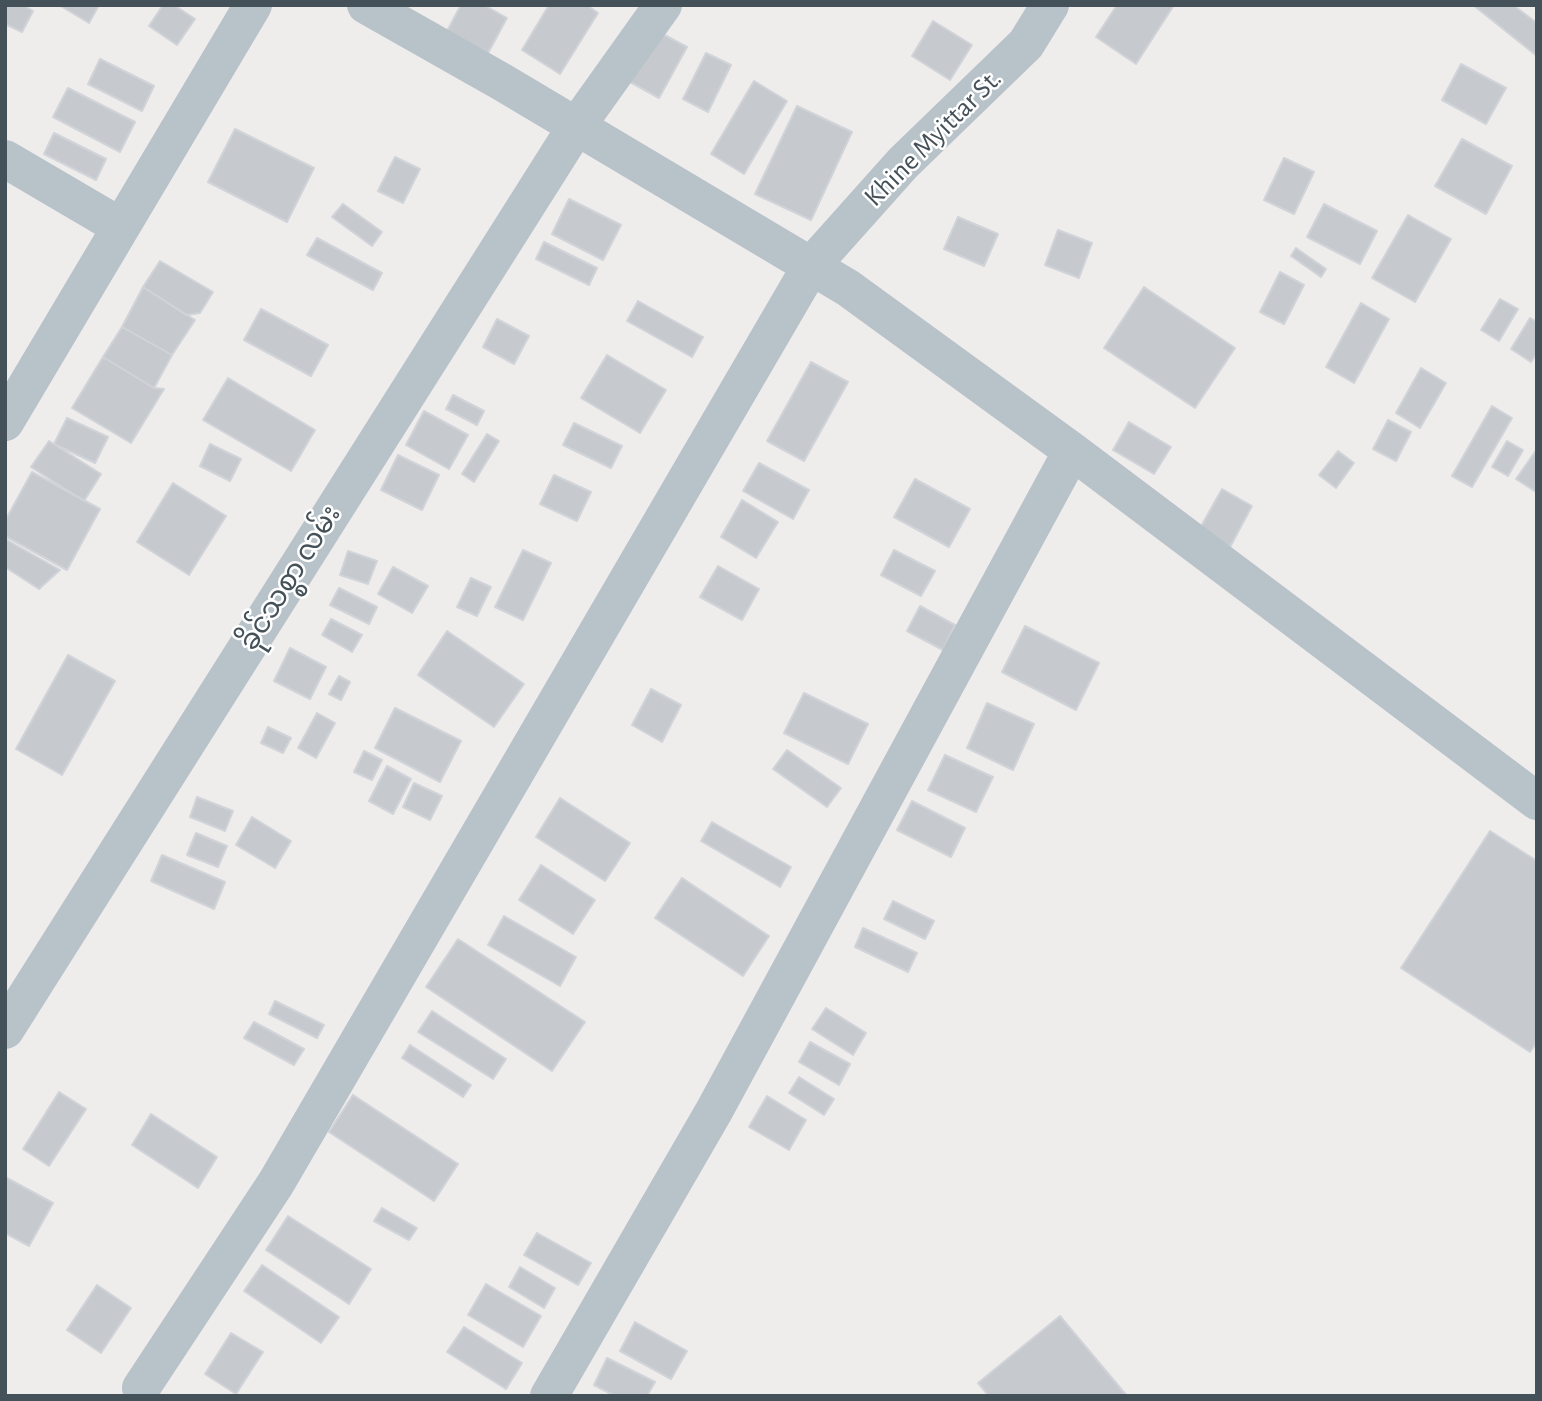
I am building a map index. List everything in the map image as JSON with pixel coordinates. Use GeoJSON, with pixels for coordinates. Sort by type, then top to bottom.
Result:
{"type":"FeatureCollection","features":[{"type":"Feature","properties":{"kind":"street"},"geometry":{"type":"LineString","coordinates":[[5,422],[253,5]]}},
{"type":"Feature","properties":{"kind":"street"},"geometry":{"type":"LineString","coordinates":[[366,5],[848,288],[1072,452],[1537,801]]}},
{"type":"Feature","properties":{"kind":"street","name":"ခိုင်သစ္စာ လမ်း"},"geometry":{"type":"LineString","coordinates":[[5,1030],[576,127],[663,5]]}},
{"type":"Feature","properties":{"kind":"street","name":"Khine Myittar St."},"geometry":{"type":"LineString","coordinates":[[141,1388],[276,1183],[811,266],[903,163],[1026,44],[1050,5]]}},
{"type":"Feature","properties":{"kind":"street"},"geometry":{"type":"LineString","coordinates":[[5,159],[121,227]]}},
{"type":"Feature","properties":{"kind":"street"},"geometry":{"type":"LineString","coordinates":[[549,1396],[621,1276],[714,1111],[1072,452]]}},
{"type":"Feature","properties":{"kind":"building"},"geometry":{"type":"Polygon","coordinates":[[[5,5],[23,5],[33,11],[22,32],[5,24],[5,5]]]}},
{"type":"Feature","properties":{"kind":"building"},"geometry":{"type":"Polygon","coordinates":[[[59,5],[99,5],[89,23],[59,5]]]}},
{"type":"Feature","properties":{"kind":"building"},"geometry":{"type":"Polygon","coordinates":[[[163,5],[174,5],[195,19],[177,45],[149,26],[163,5]]]}},
{"type":"Feature","properties":{"kind":"building"},"geometry":{"type":"Polygon","coordinates":[[[461,5],[484,5],[507,18],[488,53],[447,31],[461,5]]]}},
{"type":"Feature","properties":{"kind":"building"},"geometry":{"type":"Polygon","coordinates":[[[549,5],[587,5],[598,13],[560,74],[522,50],[549,5]]]}},
{"type":"Feature","properties":{"kind":"building"},"geometry":{"type":"Polygon","coordinates":[[[1117,5],[1174,5],[1136,64],[1096,37],[1117,5]]]}},
{"type":"Feature","properties":{"kind":"building"},"geometry":{"type":"Polygon","coordinates":[[[1473,5],[1513,5],[1537,23],[1537,56],[1473,5]]]}},
{"type":"Feature","properties":{"kind":"building"},"geometry":{"type":"Polygon","coordinates":[[[933,21],[972,45],[950,80],[912,56],[933,21]]]}},
{"type":"Feature","properties":{"kind":"building"},"geometry":{"type":"Polygon","coordinates":[[[657,31],[687,47],[659,98],[630,82],[657,31]]]}},
{"type":"Feature","properties":{"kind":"building"},"geometry":{"type":"Polygon","coordinates":[[[706,53],[731,65],[708,112],[683,99],[706,53]]]}},
{"type":"Feature","properties":{"kind":"building"},"geometry":{"type":"Polygon","coordinates":[[[100,59],[154,86],[142,111],[88,84],[100,59]]]}},
{"type":"Feature","properties":{"kind":"building"},"geometry":{"type":"Polygon","coordinates":[[[1461,64],[1506,88],[1486,124],[1442,100],[1461,64]]]}},
{"type":"Feature","properties":{"kind":"building"},"geometry":{"type":"Polygon","coordinates":[[[754,81],[787,101],[744,174],[711,154],[754,81]]]}},
{"type":"Feature","properties":{"kind":"building"},"geometry":{"type":"Polygon","coordinates":[[[68,88],[135,122],[120,152],[53,117],[68,88]]]}},
{"type":"Feature","properties":{"kind":"building"},"geometry":{"type":"Polygon","coordinates":[[[797,106],[852,132],[811,220],[755,194],[797,106]]]}},
{"type":"Feature","properties":{"kind":"building"},"geometry":{"type":"Polygon","coordinates":[[[235,129],[314,168],[287,222],[208,182],[235,129]]]}},
{"type":"Feature","properties":{"kind":"building"},"geometry":{"type":"Polygon","coordinates":[[[54,133],[106,159],[96,180],[44,154],[54,133]]]}},
{"type":"Feature","properties":{"kind":"building"},"geometry":{"type":"Polygon","coordinates":[[[1462,139],[1512,166],[1486,214],[1435,186],[1462,139]]]}},
{"type":"Feature","properties":{"kind":"building"},"geometry":{"type":"Polygon","coordinates":[[[395,157],[420,169],[403,203],[378,191],[395,157]]]}},
{"type":"Feature","properties":{"kind":"building"},"geometry":{"type":"Polygon","coordinates":[[[1284,158],[1314,172],[1294,214],[1264,200],[1284,158]]]}},
{"type":"Feature","properties":{"kind":"building"},"geometry":{"type":"Polygon","coordinates":[[[569,199],[621,225],[603,260],[552,234],[569,199]]]}},
{"type":"Feature","properties":{"kind":"building"},"geometry":{"type":"Polygon","coordinates":[[[343,204],[382,232],[372,246],[332,217],[343,204]]]}},
{"type":"Feature","properties":{"kind":"building"},"geometry":{"type":"Polygon","coordinates":[[[1324,204],[1377,231],[1360,264],[1307,237],[1324,204]]]}},
{"type":"Feature","properties":{"kind":"building"},"geometry":{"type":"Polygon","coordinates":[[[1408,215],[1451,239],[1415,302],[1372,278],[1408,215]]]}},
{"type":"Feature","properties":{"kind":"building"},"geometry":{"type":"Polygon","coordinates":[[[958,217],[998,234],[984,266],[944,249],[958,217]]]}},
{"type":"Feature","properties":{"kind":"building"},"geometry":{"type":"Polygon","coordinates":[[[1058,230],[1092,243],[1079,278],[1045,265],[1058,230]]]}},
{"type":"Feature","properties":{"kind":"building"},"geometry":{"type":"Polygon","coordinates":[[[317,238],[382,273],[373,290],[307,255],[317,238]]]}},
{"type":"Feature","properties":{"kind":"building"},"geometry":{"type":"Polygon","coordinates":[[[544,242],[597,268],[589,285],[536,259],[544,242]]]}},
{"type":"Feature","properties":{"kind":"building"},"geometry":{"type":"Polygon","coordinates":[[[1296,248],[1326,269],[1321,277],[1291,256],[1296,248]]]}},
{"type":"Feature","properties":{"kind":"building"},"geometry":{"type":"Polygon","coordinates":[[[160,261],[213,292],[200,313],[186,315],[143,287],[160,261]]]}},
{"type":"Feature","properties":{"kind":"building"},"geometry":{"type":"Polygon","coordinates":[[[1280,272],[1304,285],[1284,324],[1260,312],[1280,272]]]}},
{"type":"Feature","properties":{"kind":"building"},"geometry":{"type":"Polygon","coordinates":[[[143,287],[195,320],[172,355],[122,327],[143,287]]]}},
{"type":"Feature","properties":{"kind":"building"},"geometry":{"type":"Polygon","coordinates":[[[1144,287],[1235,348],[1195,408],[1104,348],[1144,287]]]}},
{"type":"Feature","properties":{"kind":"building"},"geometry":{"type":"Polygon","coordinates":[[[1500,299],[1518,309],[1499,341],[1481,330],[1500,299]]]}},
{"type":"Feature","properties":{"kind":"building"},"geometry":{"type":"Polygon","coordinates":[[[638,301],[703,337],[692,357],[627,321],[638,301]]]}},
{"type":"Feature","properties":{"kind":"building"},"geometry":{"type":"Polygon","coordinates":[[[1361,303],[1389,319],[1354,383],[1326,367],[1361,303]]]}},
{"type":"Feature","properties":{"kind":"building"},"geometry":{"type":"Polygon","coordinates":[[[261,309],[328,345],[311,376],[244,340],[261,309]]]}},
{"type":"Feature","properties":{"kind":"building"},"geometry":{"type":"Polygon","coordinates":[[[1530,318],[1537,322],[1537,353],[1531,362],[1511,349],[1530,318]]]}},
{"type":"Feature","properties":{"kind":"building"},"geometry":{"type":"Polygon","coordinates":[[[497,319],[529,336],[514,364],[483,347],[497,319]]]}},
{"type":"Feature","properties":{"kind":"building"},"geometry":{"type":"Polygon","coordinates":[[[122,327],[172,355],[154,388],[103,357],[122,327]]]}},
{"type":"Feature","properties":{"kind":"building"},"geometry":{"type":"Polygon","coordinates":[[[607,355],[666,390],[640,433],[581,398],[607,355]]]}},
{"type":"Feature","properties":{"kind":"building"},"geometry":{"type":"Polygon","coordinates":[[[103,357],[154,388],[164,389],[131,443],[72,408],[103,357]]]}},
{"type":"Feature","properties":{"kind":"building"},"geometry":{"type":"Polygon","coordinates":[[[811,362],[848,382],[804,461],[767,441],[811,362]]]}},
{"type":"Feature","properties":{"kind":"building"},"geometry":{"type":"Polygon","coordinates":[[[1421,368],[1446,383],[1420,428],[1396,413],[1421,368]]]}},
{"type":"Feature","properties":{"kind":"building"},"geometry":{"type":"Polygon","coordinates":[[[228,378],[315,430],[291,471],[203,420],[228,378]]]}},
{"type":"Feature","properties":{"kind":"building"},"geometry":{"type":"Polygon","coordinates":[[[453,395],[484,411],[477,425],[446,409],[453,395]]]}},
{"type":"Feature","properties":{"kind":"building"},"geometry":{"type":"Polygon","coordinates":[[[1492,406],[1512,418],[1472,487],[1452,476],[1492,406]]]}},
{"type":"Feature","properties":{"kind":"building"},"geometry":{"type":"Polygon","coordinates":[[[424,411],[468,435],[449,469],[406,445],[424,411]]]}},
{"type":"Feature","properties":{"kind":"building"},"geometry":{"type":"Polygon","coordinates":[[[67,418],[108,437],[95,463],[54,444],[67,418]]]}},
{"type":"Feature","properties":{"kind":"building"},"geometry":{"type":"Polygon","coordinates":[[[1388,420],[1411,432],[1396,461],[1373,449],[1388,420]]]}},
{"type":"Feature","properties":{"kind":"building"},"geometry":{"type":"Polygon","coordinates":[[[1129,422],[1171,447],[1154,474],[1113,450],[1129,422]]]}},
{"type":"Feature","properties":{"kind":"building"},"geometry":{"type":"Polygon","coordinates":[[[574,423],[622,446],[611,468],[563,445],[574,423]]]}},
{"type":"Feature","properties":{"kind":"building"},"geometry":{"type":"Polygon","coordinates":[[[487,434],[499,441],[474,482],[462,474],[487,434]]]}},
{"type":"Feature","properties":{"kind":"building"},"geometry":{"type":"Polygon","coordinates":[[[49,441],[101,474],[84,501],[31,467],[49,441]]]}},
{"type":"Feature","properties":{"kind":"building"},"geometry":{"type":"Polygon","coordinates":[[[1507,441],[1523,450],[1508,476],[1492,467],[1507,441]]]}},
{"type":"Feature","properties":{"kind":"building"},"geometry":{"type":"Polygon","coordinates":[[[210,444],[241,459],[230,481],[200,466],[210,444]]]}},
{"type":"Feature","properties":{"kind":"building"},"geometry":{"type":"Polygon","coordinates":[[[1537,449],[1537,492],[1536,492],[1516,479],[1537,449]]]}},
{"type":"Feature","properties":{"kind":"building"},"geometry":{"type":"Polygon","coordinates":[[[1338,451],[1354,463],[1336,488],[1319,475],[1338,451]]]}},
{"type":"Feature","properties":{"kind":"building"},"geometry":{"type":"Polygon","coordinates":[[[398,455],[439,475],[422,510],[381,490],[398,455]]]}},
{"type":"Feature","properties":{"kind":"building"},"geometry":{"type":"Polygon","coordinates":[[[759,463],[809,490],[793,519],[743,491],[759,463]]]}},
{"type":"Feature","properties":{"kind":"building"},"geometry":{"type":"Polygon","coordinates":[[[32,472],[100,509],[67,570],[5,536],[5,521],[32,472]]]}},
{"type":"Feature","properties":{"kind":"building"},"geometry":{"type":"Polygon","coordinates":[[[554,475],[591,492],[577,521],[540,504],[554,475]]]}},
{"type":"Feature","properties":{"kind":"building"},"geometry":{"type":"Polygon","coordinates":[[[915,479],[970,509],[949,547],[894,517],[915,479]]]}},
{"type":"Feature","properties":{"kind":"building"},"geometry":{"type":"Polygon","coordinates":[[[173,483],[226,516],[189,575],[137,542],[173,483]]]}},
{"type":"Feature","properties":{"kind":"building"},"geometry":{"type":"Polygon","coordinates":[[[1222,489],[1252,506],[1230,547],[1199,530],[1222,489]]]}},
{"type":"Feature","properties":{"kind":"building"},"geometry":{"type":"Polygon","coordinates":[[[742,500],[778,522],[756,558],[721,537],[742,500]]]}},
{"type":"Feature","properties":{"kind":"building"},"geometry":{"type":"Polygon","coordinates":[[[5,539],[60,570],[39,589],[5,567],[5,539]]]}},
{"type":"Feature","properties":{"kind":"building"},"geometry":{"type":"Polygon","coordinates":[[[523,550],[551,563],[523,620],[495,607],[523,550]]]}},
{"type":"Feature","properties":{"kind":"building"},"geometry":{"type":"Polygon","coordinates":[[[894,550],[935,571],[921,596],[881,575],[894,550]]]}},
{"type":"Feature","properties":{"kind":"building"},"geometry":{"type":"Polygon","coordinates":[[[348,551],[377,561],[368,584],[340,575],[348,551]]]}},
{"type":"Feature","properties":{"kind":"building"},"geometry":{"type":"Polygon","coordinates":[[[718,566],[759,589],[742,620],[700,597],[718,566]]]}},
{"type":"Feature","properties":{"kind":"building"},"geometry":{"type":"Polygon","coordinates":[[[393,567],[428,586],[412,613],[378,594],[393,567]]]}},
{"type":"Feature","properties":{"kind":"building"},"geometry":{"type":"Polygon","coordinates":[[[471,578],[491,587],[477,616],[457,607],[471,578]]]}},
{"type":"Feature","properties":{"kind":"building"},"geometry":{"type":"Polygon","coordinates":[[[339,588],[377,607],[369,624],[330,605],[339,588]]]}},
{"type":"Feature","properties":{"kind":"building"},"geometry":{"type":"Polygon","coordinates":[[[920,606],[955,625],[943,650],[907,631],[920,606]]]}},
{"type":"Feature","properties":{"kind":"building"},"geometry":{"type":"Polygon","coordinates":[[[331,619],[362,635],[352,652],[322,635],[331,619]]]}},
{"type":"Feature","properties":{"kind":"building"},"geometry":{"type":"Polygon","coordinates":[[[1025,626],[1099,663],[1076,710],[1002,672],[1025,626]]]}},
{"type":"Feature","properties":{"kind":"building"},"geometry":{"type":"Polygon","coordinates":[[[447,631],[524,684],[494,727],[418,675],[447,631]]]}},
{"type":"Feature","properties":{"kind":"building"},"geometry":{"type":"Polygon","coordinates":[[[290,648],[326,667],[310,699],[274,681],[290,648]]]}},
{"type":"Feature","properties":{"kind":"building"},"geometry":{"type":"Polygon","coordinates":[[[68,655],[115,681],[62,775],[16,749],[68,655]]]}},
{"type":"Feature","properties":{"kind":"building"},"geometry":{"type":"Polygon","coordinates":[[[339,676],[350,682],[341,700],[329,694],[339,676]]]}},
{"type":"Feature","properties":{"kind":"building"},"geometry":{"type":"Polygon","coordinates":[[[651,689],[681,705],[662,742],[632,725],[651,689]]]}},
{"type":"Feature","properties":{"kind":"building"},"geometry":{"type":"Polygon","coordinates":[[[804,693],[868,724],[848,764],[784,733],[804,693]]]}},
{"type":"Feature","properties":{"kind":"building"},"geometry":{"type":"Polygon","coordinates":[[[987,703],[1034,724],[1013,770],[967,748],[987,703]]]}},
{"type":"Feature","properties":{"kind":"building"},"geometry":{"type":"Polygon","coordinates":[[[395,708],[461,741],[440,782],[375,748],[395,708]]]}},
{"type":"Feature","properties":{"kind":"building"},"geometry":{"type":"Polygon","coordinates":[[[317,713],[335,723],[316,758],[298,748],[317,713]]]}},
{"type":"Feature","properties":{"kind":"building"},"geometry":{"type":"Polygon","coordinates":[[[268,727],[291,738],[283,753],[261,743],[268,727]]]}},
{"type":"Feature","properties":{"kind":"building"},"geometry":{"type":"Polygon","coordinates":[[[787,750],[841,788],[827,807],[773,769],[787,750]]]}},
{"type":"Feature","properties":{"kind":"building"},"geometry":{"type":"Polygon","coordinates":[[[364,751],[382,760],[372,780],[354,772],[364,751]]]}},
{"type":"Feature","properties":{"kind":"building"},"geometry":{"type":"Polygon","coordinates":[[[945,755],[993,777],[976,812],[928,790],[945,755]]]}},
{"type":"Feature","properties":{"kind":"building"},"geometry":{"type":"Polygon","coordinates":[[[387,766],[411,779],[393,814],[369,801],[387,766]]]}},
{"type":"Feature","properties":{"kind":"building"},"geometry":{"type":"Polygon","coordinates":[[[414,783],[442,796],[430,820],[403,807],[414,783]]]}},
{"type":"Feature","properties":{"kind":"building"},"geometry":{"type":"Polygon","coordinates":[[[197,797],[233,811],[225,831],[190,817],[197,797]]]}},
{"type":"Feature","properties":{"kind":"building"},"geometry":{"type":"Polygon","coordinates":[[[560,798],[630,843],[605,881],[536,837],[560,798]]]}},
{"type":"Feature","properties":{"kind":"building"},"geometry":{"type":"Polygon","coordinates":[[[912,801],[965,828],[951,857],[897,830],[912,801]]]}},
{"type":"Feature","properties":{"kind":"building"},"geometry":{"type":"Polygon","coordinates":[[[252,817],[291,841],[275,868],[236,845],[252,817]]]}},
{"type":"Feature","properties":{"kind":"building"},"geometry":{"type":"Polygon","coordinates":[[[712,822],[791,867],[780,887],[701,841],[712,822]]]}},
{"type":"Feature","properties":{"kind":"building"},"geometry":{"type":"Polygon","coordinates":[[[1490,831],[1537,861],[1537,1042],[1530,1052],[1401,968],[1490,831]]]}},
{"type":"Feature","properties":{"kind":"building"},"geometry":{"type":"Polygon","coordinates":[[[196,833],[227,846],[218,867],[187,855],[196,833]]]}},
{"type":"Feature","properties":{"kind":"building"},"geometry":{"type":"Polygon","coordinates":[[[162,855],[225,882],[214,909],[151,881],[162,855]]]}},
{"type":"Feature","properties":{"kind":"building"},"geometry":{"type":"Polygon","coordinates":[[[541,865],[595,900],[573,934],[519,900],[541,865]]]}},
{"type":"Feature","properties":{"kind":"building"},"geometry":{"type":"Polygon","coordinates":[[[682,878],[769,936],[743,976],[655,918],[682,878]]]}},
{"type":"Feature","properties":{"kind":"building"},"geometry":{"type":"Polygon","coordinates":[[[893,901],[934,921],[925,939],[884,919],[893,901]]]}},
{"type":"Feature","properties":{"kind":"building"},"geometry":{"type":"Polygon","coordinates":[[[504,916],[576,957],[560,986],[488,945],[504,916]]]}},
{"type":"Feature","properties":{"kind":"building"},"geometry":{"type":"Polygon","coordinates":[[[863,928],[917,953],[908,972],[855,947],[863,928]]]}},
{"type":"Feature","properties":{"kind":"building"},"geometry":{"type":"Polygon","coordinates":[[[458,939],[585,1022],[552,1071],[426,987],[458,939]]]}},
{"type":"Feature","properties":{"kind":"building"},"geometry":{"type":"Polygon","coordinates":[[[275,1001],[324,1025],[317,1038],[269,1014],[275,1001]]]}},
{"type":"Feature","properties":{"kind":"building"},"geometry":{"type":"Polygon","coordinates":[[[826,1008],[866,1033],[853,1055],[812,1029],[826,1008]]]}},
{"type":"Feature","properties":{"kind":"building"},"geometry":{"type":"Polygon","coordinates":[[[432,1011],[506,1059],[493,1079],[418,1032],[432,1011]]]}},
{"type":"Feature","properties":{"kind":"building"},"geometry":{"type":"Polygon","coordinates":[[[254,1022],[304,1049],[294,1065],[244,1038],[254,1022]]]}},
{"type":"Feature","properties":{"kind":"building"},"geometry":{"type":"Polygon","coordinates":[[[810,1042],[850,1064],[839,1085],[799,1062],[810,1042]]]}},
{"type":"Feature","properties":{"kind":"building"},"geometry":{"type":"Polygon","coordinates":[[[410,1045],[471,1085],[463,1097],[402,1058],[410,1045]]]}},
{"type":"Feature","properties":{"kind":"building"},"geometry":{"type":"Polygon","coordinates":[[[799,1077],[834,1099],[824,1115],[789,1093],[799,1077]]]}},
{"type":"Feature","properties":{"kind":"building"},"geometry":{"type":"Polygon","coordinates":[[[59,1092],[86,1109],[49,1166],[23,1149],[59,1092]]]}},
{"type":"Feature","properties":{"kind":"building"},"geometry":{"type":"Polygon","coordinates":[[[353,1095],[458,1164],[434,1201],[329,1132],[353,1095]]]}},
{"type":"Feature","properties":{"kind":"building"},"geometry":{"type":"Polygon","coordinates":[[[767,1096],[806,1120],[789,1150],[749,1127],[767,1096]]]}},
{"type":"Feature","properties":{"kind":"building"},"geometry":{"type":"Polygon","coordinates":[[[151,1114],[217,1157],[198,1188],[132,1145],[151,1114]]]}},
{"type":"Feature","properties":{"kind":"building"},"geometry":{"type":"Polygon","coordinates":[[[5,1177],[53,1203],[29,1246],[5,1233],[5,1177]]]}},
{"type":"Feature","properties":{"kind":"building"},"geometry":{"type":"Polygon","coordinates":[[[382,1208],[417,1228],[409,1240],[374,1221],[382,1208]]]}},
{"type":"Feature","properties":{"kind":"building"},"geometry":{"type":"Polygon","coordinates":[[[288,1216],[371,1269],[349,1304],[266,1250],[288,1216]]]}},
{"type":"Feature","properties":{"kind":"building"},"geometry":{"type":"Polygon","coordinates":[[[537,1233],[591,1263],[578,1285],[524,1255],[537,1233]]]}},
{"type":"Feature","properties":{"kind":"building"},"geometry":{"type":"Polygon","coordinates":[[[262,1265],[339,1317],[321,1343],[244,1291],[262,1265]]]}},
{"type":"Feature","properties":{"kind":"building"},"geometry":{"type":"Polygon","coordinates":[[[520,1267],[555,1288],[544,1308],[509,1287],[520,1267]]]}},
{"type":"Feature","properties":{"kind":"building"},"geometry":{"type":"Polygon","coordinates":[[[486,1284],[541,1316],[523,1347],[468,1315],[486,1284]]]}},
{"type":"Feature","properties":{"kind":"building"},"geometry":{"type":"Polygon","coordinates":[[[97,1285],[131,1308],[101,1353],[67,1330],[97,1285]]]}},
{"type":"Feature","properties":{"kind":"building"},"geometry":{"type":"Polygon","coordinates":[[[1060,1316],[1127,1396],[989,1396],[978,1383],[1060,1316]]]}},
{"type":"Feature","properties":{"kind":"building"},"geometry":{"type":"Polygon","coordinates":[[[635,1322],[687,1351],[671,1379],[620,1351],[635,1322]]]}},
{"type":"Feature","properties":{"kind":"building"},"geometry":{"type":"Polygon","coordinates":[[[464,1327],[522,1363],[506,1389],[447,1352],[464,1327]]]}},
{"type":"Feature","properties":{"kind":"building"},"geometry":{"type":"Polygon","coordinates":[[[231,1333],[263,1352],[236,1394],[205,1374],[231,1333]]]}},
{"type":"Feature","properties":{"kind":"building"},"geometry":{"type":"Polygon","coordinates":[[[607,1358],[655,1382],[647,1396],[615,1396],[594,1385],[607,1358]]]}}]}
